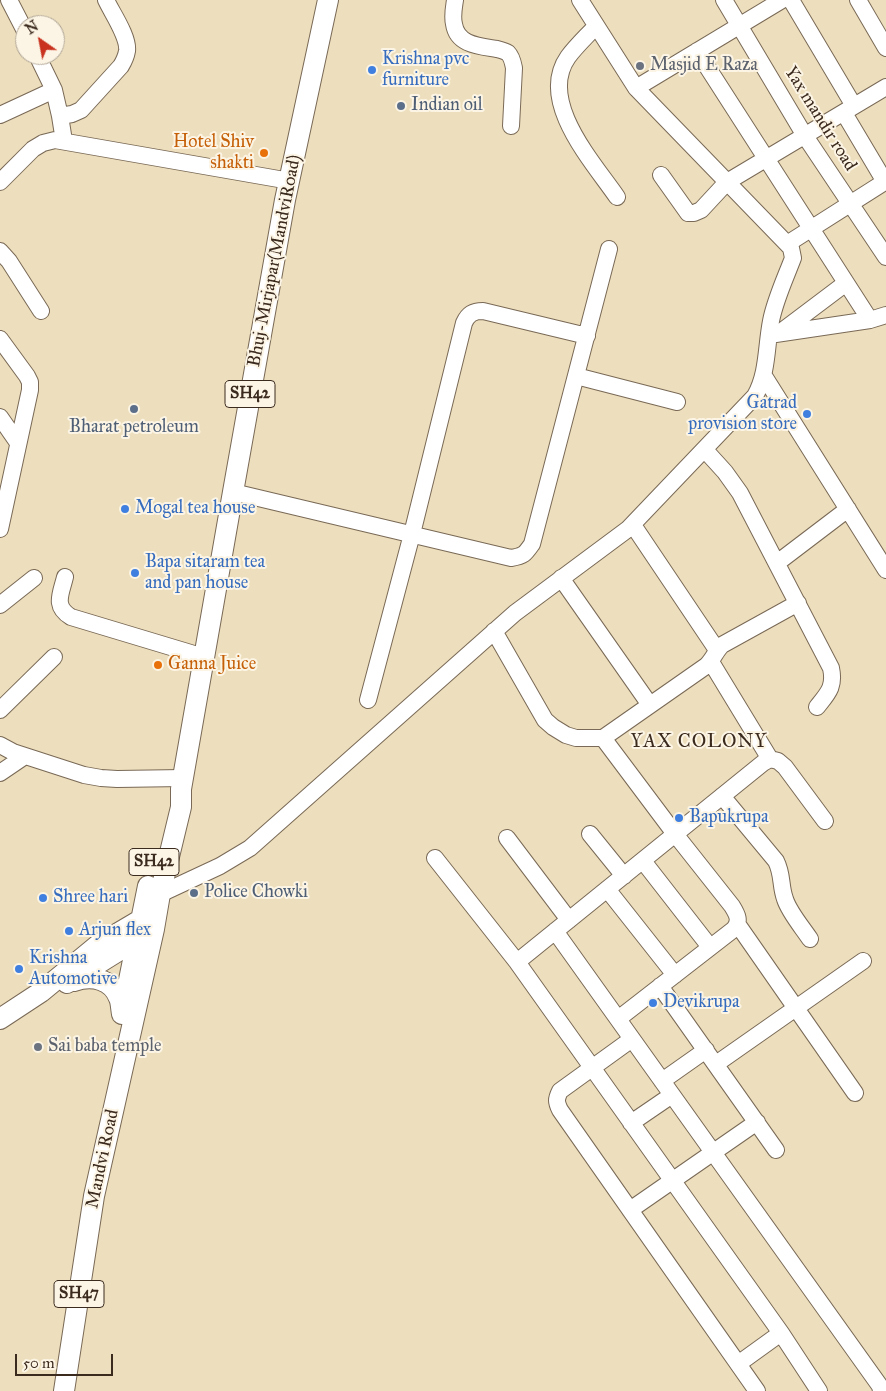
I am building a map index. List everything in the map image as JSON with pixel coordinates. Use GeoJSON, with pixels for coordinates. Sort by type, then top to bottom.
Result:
{"type":"FeatureCollection","features":[{"type":"Feature","properties":{"kind":"main road","name":"Bhuj-Mirjapar(MandviRoad)"},"geometry":{"type":"LineString","coordinates":[[153,913],[181,807],[182,783],[233,492],[290,181],[328,0]]}},
{"type":"Feature","properties":{"kind":"main road","name":"Bhuj-Mirjapar(MandviRoad)"},"geometry":{"type":"LineString","coordinates":[[153,913],[150,880],[169,806],[182,783]]}},
{"type":"Feature","properties":{"kind":"main road"},"geometry":{"type":"LineString","coordinates":[[70,982],[137,940],[153,913]]}},
{"type":"Feature","properties":{"kind":"main road"},"geometry":{"type":"LineString","coordinates":[[0,1019],[41,992],[98,945],[153,913]]}},
{"type":"Feature","properties":{"kind":"main road","name":"Mandvi Road"},"geometry":{"type":"LineString","coordinates":[[64,1391],[94,1196],[153,913]]}},
{"type":"Feature","properties":{"kind":"main road","name":"SH47"},"geometry":{"type":"LineString","coordinates":[[94,1196],[110,1075],[137,940]]}},
{"type":"Feature","properties":{"kind":"main road"},"geometry":{"type":"LineString","coordinates":[[41,992],[70,982],[93,977],[115,989],[120,999],[122,1014]]}},
{"type":"Feature","properties":{"kind":"street"},"geometry":{"type":"LineString","coordinates":[[9,0],[17,15]]}},
{"type":"Feature","properties":{"kind":"street"},"geometry":{"type":"LineString","coordinates":[[60,116],[81,110],[126,58],[128,50],[126,41],[106,0]]}},
{"type":"Feature","properties":{"kind":"street"},"geometry":{"type":"LineString","coordinates":[[455,0],[453,22],[461,39],[470,44],[503,51],[508,54],[512,61],[514,68],[511,126]]}},
{"type":"Feature","properties":{"kind":"street"},"geometry":{"type":"LineString","coordinates":[[153,913],[220,866],[250,848],[515,613],[616,540],[705,450],[755,396],[760,388],[774,334],[774,309],[792,258],[792,253],[787,244],[636,88],[580,0]]}},
{"type":"Feature","properties":{"kind":"street","name":"Yax mandir road"},"geometry":{"type":"LineString","coordinates":[[724,0],[805,136],[886,258]]}},
{"type":"Feature","properties":{"kind":"street"},"geometry":{"type":"LineString","coordinates":[[636,88],[782,0]]}},
{"type":"Feature","properties":{"kind":"street"},"geometry":{"type":"LineString","coordinates":[[787,244],[885,182],[791,0]]}},
{"type":"Feature","properties":{"kind":"street"},"geometry":{"type":"LineString","coordinates":[[858,0],[886,48]]}},
{"type":"Feature","properties":{"kind":"street"},"geometry":{"type":"LineString","coordinates":[[596,26],[567,58],[561,74],[559,90],[562,109],[575,137],[617,197]]}},
{"type":"Feature","properties":{"kind":"street"},"geometry":{"type":"LineString","coordinates":[[697,51],[870,320]]}},
{"type":"Feature","properties":{"kind":"street"},"geometry":{"type":"LineString","coordinates":[[42,65],[54,90],[64,141]]}},
{"type":"Feature","properties":{"kind":"street"},"geometry":{"type":"LineString","coordinates":[[660,175],[688,213],[694,213],[701,210],[727,182],[886,87]]}},
{"type":"Feature","properties":{"kind":"street"},"geometry":{"type":"LineString","coordinates":[[0,115],[54,90]]}},
{"type":"Feature","properties":{"kind":"street"},"geometry":{"type":"LineString","coordinates":[[1,180],[33,149],[43,142],[55,140],[290,181]]}},
{"type":"Feature","properties":{"kind":"street"},"geometry":{"type":"LineString","coordinates":[[233,492],[512,558],[522,556],[532,544],[609,249]]}},
{"type":"Feature","properties":{"kind":"street"},"geometry":{"type":"LineString","coordinates":[[0,251],[41,311]]}},
{"type":"Feature","properties":{"kind":"street"},"geometry":{"type":"LineString","coordinates":[[774,334],[846,283]]}},
{"type":"Feature","properties":{"kind":"street"},"geometry":{"type":"LineString","coordinates":[[368,700],[467,316],[474,311],[483,310],[587,336]]}},
{"type":"Feature","properties":{"kind":"street"},"geometry":{"type":"LineString","coordinates":[[774,334],[870,320],[886,315]]}},
{"type":"Feature","properties":{"kind":"street"},"geometry":{"type":"LineString","coordinates":[[0,339],[30,382],[30,390],[18,443],[7,467],[0,529]]}},
{"type":"Feature","properties":{"kind":"street"},"geometry":{"type":"LineString","coordinates":[[576,376],[677,402]]}},
{"type":"Feature","properties":{"kind":"street"},"geometry":{"type":"LineString","coordinates":[[764,376],[886,570]]}},
{"type":"Feature","properties":{"kind":"street"},"geometry":{"type":"LineString","coordinates":[[0,416],[18,443]]}},
{"type":"Feature","properties":{"kind":"street"},"geometry":{"type":"LineString","coordinates":[[705,450],[725,472],[740,493],[831,668],[832,684],[816,707]]}},
{"type":"Feature","properties":{"kind":"street"},"geometry":{"type":"LineString","coordinates":[[777,563],[848,509]]}},
{"type":"Feature","properties":{"kind":"street"},"geometry":{"type":"LineString","coordinates":[[632,525],[714,656],[770,759],[778,761],[785,767],[825,820]]}},
{"type":"Feature","properties":{"kind":"street"},"geometry":{"type":"LineString","coordinates":[[65,577],[60,602],[64,613],[71,618],[204,657]]}},
{"type":"Feature","properties":{"kind":"street"},"geometry":{"type":"LineString","coordinates":[[0,605],[34,578]]}},
{"type":"Feature","properties":{"kind":"street"},"geometry":{"type":"LineString","coordinates":[[561,578],[650,706]]}},
{"type":"Feature","properties":{"kind":"street"},"geometry":{"type":"LineString","coordinates":[[494,631],[545,720],[566,735],[576,738],[603,738],[650,706],[714,656],[728,640],[798,603]]}},
{"type":"Feature","properties":{"kind":"street"},"geometry":{"type":"LineString","coordinates":[[0,710],[54,657]]}},
{"type":"Feature","properties":{"kind":"street"},"geometry":{"type":"LineString","coordinates":[[603,738],[732,906],[736,913],[738,925],[854,1093]]}},
{"type":"Feature","properties":{"kind":"street"},"geometry":{"type":"LineString","coordinates":[[0,745],[13,752],[84,776],[182,783]]}},
{"type":"Feature","properties":{"kind":"street"},"geometry":{"type":"LineString","coordinates":[[0,772],[25,756]]}},
{"type":"Feature","properties":{"kind":"street"},"geometry":{"type":"LineString","coordinates":[[517,962],[770,759]]}},
{"type":"Feature","properties":{"kind":"street"},"geometry":{"type":"LineString","coordinates":[[722,796],[776,861],[781,874],[785,901],[810,939]]}},
{"type":"Feature","properties":{"kind":"street"},"geometry":{"type":"LineString","coordinates":[[590,834],[624,876]]}},
{"type":"Feature","properties":{"kind":"street"},"geometry":{"type":"LineString","coordinates":[[507,838],[569,920]]}},
{"type":"Feature","properties":{"kind":"street"},"geometry":{"type":"LineString","coordinates":[[435,858],[517,962],[781,1334],[819,1391]]}},
{"type":"Feature","properties":{"kind":"street"},"geometry":{"type":"LineString","coordinates":[[643,860],[710,947]]}},
{"type":"Feature","properties":{"kind":"street"},"geometry":{"type":"LineString","coordinates":[[607,889],[675,975]]}},
{"type":"Feature","properties":{"kind":"street"},"geometry":{"type":"LineString","coordinates":[[618,1019],[738,925]]}},
{"type":"Feature","properties":{"kind":"street"},"geometry":{"type":"LineString","coordinates":[[555,931],[880,1386],[881,1391]]}},
{"type":"Feature","properties":{"kind":"street"},"geometry":{"type":"LineString","coordinates":[[716,1064],[863,961]]}},
{"type":"Feature","properties":{"kind":"street"},"geometry":{"type":"LineString","coordinates":[[660,986],[776,1150]]}},
{"type":"Feature","properties":{"kind":"street"},"geometry":{"type":"LineString","coordinates":[[632,1039],[560,1091],[556,1098],[557,1104],[757,1391]]}},
{"type":"Feature","properties":{"kind":"street"},"geometry":{"type":"LineString","coordinates":[[662,1081],[706,1050]]}},
{"type":"Feature","properties":{"kind":"street"},"geometry":{"type":"LineString","coordinates":[[631,1123],[672,1096]]}},
{"type":"Feature","properties":{"kind":"street"},"geometry":{"type":"LineString","coordinates":[[630,1210],[757,1122]]}},
{"type":"Feature","properties":{"kind":"street"},"geometry":{"type":"LineString","coordinates":[[738,1364],[781,1334]]}},
{"type":"Feature","properties":{"kind":"place","name":"Masjid E Raza"},"geometry":{"type":"Point","coordinates":[640,66]}},
{"type":"Feature","properties":{"kind":"place","name":"Krishna pvc furniture"},"geometry":{"type":"Point","coordinates":[372,70]}},
{"type":"Feature","properties":{"kind":"place","name":"Indian oil"},"geometry":{"type":"Point","coordinates":[401,106]}},
{"type":"Feature","properties":{"kind":"place","name":"Hotel Shiv shakti"},"geometry":{"type":"Point","coordinates":[264,153]}},
{"type":"Feature","properties":{"kind":"place","name":"Bharat petroleum"},"geometry":{"type":"Point","coordinates":[134,409]}},
{"type":"Feature","properties":{"kind":"place","name":"Gatrad provision store"},"geometry":{"type":"Point","coordinates":[807,414]}},
{"type":"Feature","properties":{"kind":"place","name":"Mogal tea house"},"geometry":{"type":"Point","coordinates":[125,509]}},
{"type":"Feature","properties":{"kind":"place","name":"Bapa sitaram tea and pan house"},"geometry":{"type":"Point","coordinates":[135,573]}},
{"type":"Feature","properties":{"kind":"place","name":"Ganna Juice"},"geometry":{"type":"Point","coordinates":[158,665]}},
{"type":"Feature","properties":{"kind":"place","name":"Bapukrupa"},"geometry":{"type":"Point","coordinates":[679,818]}},
{"type":"Feature","properties":{"kind":"place","name":"Police Chowki"},"geometry":{"type":"Point","coordinates":[194,893]}},
{"type":"Feature","properties":{"kind":"place","name":"Shree hari"},"geometry":{"type":"Point","coordinates":[43,898]}},
{"type":"Feature","properties":{"kind":"place","name":"Arjun flex"},"geometry":{"type":"Point","coordinates":[69,931]}},
{"type":"Feature","properties":{"kind":"place","name":"Krishna Automotive"},"geometry":{"type":"Point","coordinates":[19,969]}},
{"type":"Feature","properties":{"kind":"place","name":"Devikrupa"},"geometry":{"type":"Point","coordinates":[653,1003]}},
{"type":"Feature","properties":{"kind":"place","name":"Sai baba temple"},"geometry":{"type":"Point","coordinates":[38,1047]}},
{"type":"Feature","properties":{"kind":"district","name":"YAX COLONY"},"geometry":{"type":"Point","coordinates":[699,742]}}]}
